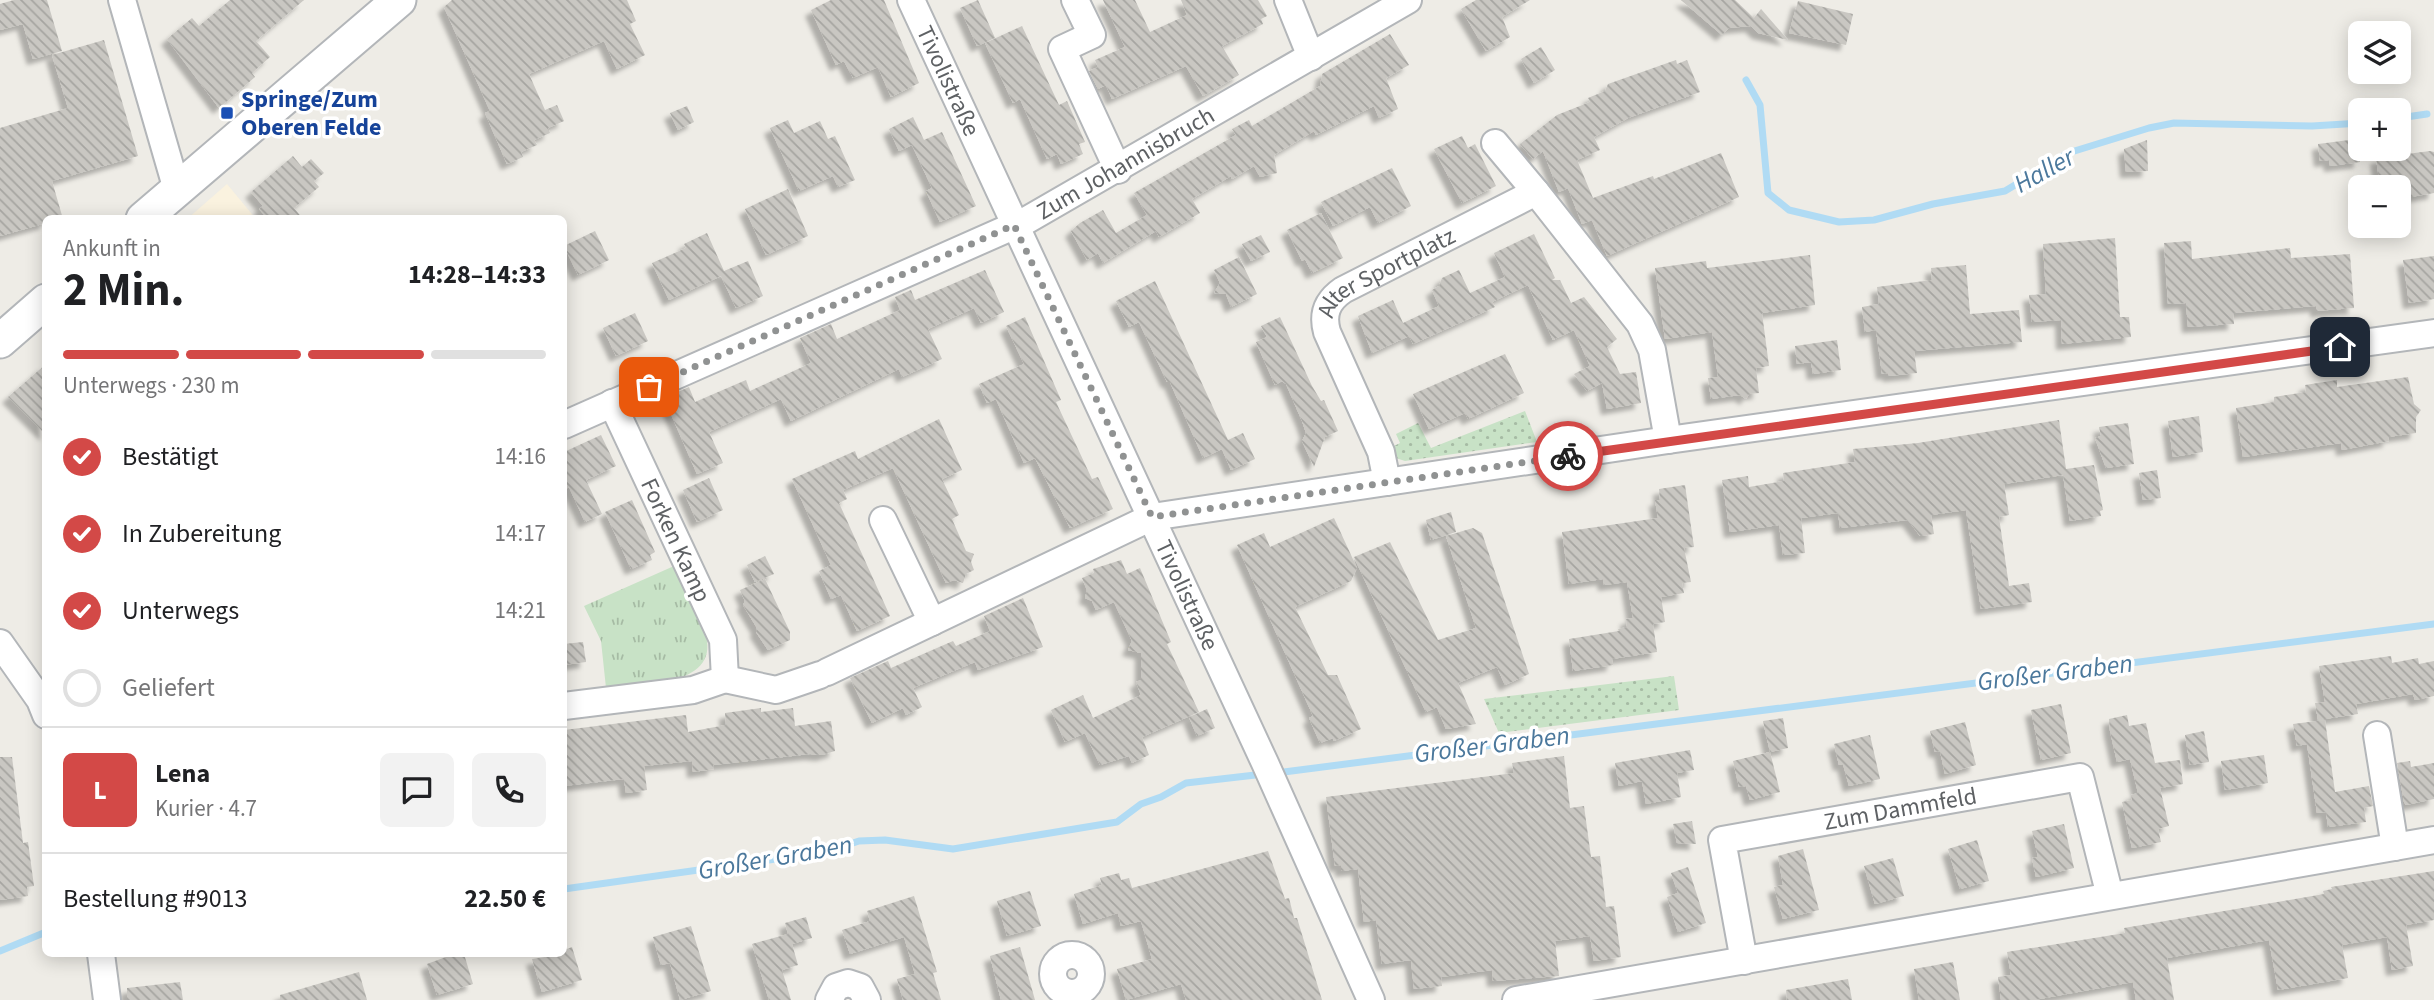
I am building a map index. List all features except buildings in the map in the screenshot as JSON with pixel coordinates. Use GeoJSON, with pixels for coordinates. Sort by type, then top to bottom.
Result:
{"type":"FeatureCollection","features":[{"type":"Feature","properties":{"kind":"street"},"geometry":{"type":"LineString","coordinates":[[122,0],[177,190]]}},
{"type":"Feature","properties":{"kind":"street"},"geometry":{"type":"LineString","coordinates":[[148,215],[399,0]]}},
{"type":"Feature","properties":{"kind":"street","name":"Tivolistraße"},"geometry":{"type":"LineString","coordinates":[[911,0],[1269,771],[1371,1000]]}},
{"type":"Feature","properties":{"kind":"street"},"geometry":{"type":"LineString","coordinates":[[1075,0],[1091,35],[1062,48],[1118,170]]}},
{"type":"Feature","properties":{"kind":"street"},"geometry":{"type":"LineString","coordinates":[[1288,0],[1311,57]]}},
{"type":"Feature","properties":{"kind":"street","name":"Zum Johannisbruch"},"geometry":{"type":"LineString","coordinates":[[567,424],[1014,225],[1118,170],[1408,0]]}},
{"type":"Feature","properties":{"kind":"street"},"geometry":{"type":"LineString","coordinates":[[1495,143],[1640,324],[1652,351],[1668,440]]}},
{"type":"Feature","properties":{"kind":"street","name":"Alter Sportplatz"},"geometry":{"type":"LineString","coordinates":[[1387,482],[1381,452],[1327,332],[1324,316],[1330,301],[1343,290],[1536,192]]}},
{"type":"Feature","properties":{"kind":"street"},"geometry":{"type":"LineString","coordinates":[[0,341],[42,304]]}},
{"type":"Feature","properties":{"kind":"street"},"geometry":{"type":"LineString","coordinates":[[567,706],[693,690],[725,679],[776,690],[823,673],[1152,517],[1668,440],[2434,333]]}},
{"type":"Feature","properties":{"kind":"street","name":"Forken Kamp"},"geometry":{"type":"LineString","coordinates":[[612,403],[723,640],[725,679]]}},
{"type":"Feature","properties":{"kind":"street"},"geometry":{"type":"LineString","coordinates":[[883,520],[932,622]]}},
{"type":"Feature","properties":{"kind":"street"},"geometry":{"type":"LineString","coordinates":[[5,660],[42,705]]}},
{"type":"Feature","properties":{"kind":"street"},"geometry":{"type":"LineString","coordinates":[[2376,735],[2395,847]]}},
{"type":"Feature","properties":{"kind":"street","name":"Zum Dammfeld"},"geometry":{"type":"LineString","coordinates":[[1744,961],[1721,840],[2080,777],[2110,896]]}},
{"type":"Feature","properties":{"kind":"street"},"geometry":{"type":"LineString","coordinates":[[1516,1000],[2434,841]]}},
{"type":"Feature","properties":{"kind":"street"},"geometry":{"type":"LineString","coordinates":[[101,957],[107,1000]]}},
{"type":"Feature","properties":{"kind":"street"},"geometry":{"type":"LineString","coordinates":[[829,1000],[836,987],[848,983],[860,987],[867,1000]]}},
{"type":"Feature","properties":{"kind":"shaded area"},"geometry":{"type":"Polygon","coordinates":[[[227,184],[253,215],[192,215],[227,184]]]}},
{"type":"Feature","properties":{"kind":"green space"},"geometry":{"type":"Polygon","coordinates":[[[1525,411],[1537,442],[1405,461],[1393,457],[1388,449],[1400,443],[1396,434],[1418,423],[1431,448],[1525,411]]]}},
{"type":"Feature","properties":{"kind":"green space"},"geometry":{"type":"Polygon","coordinates":[[[674,566],[696,609],[706,636],[707,653],[700,666],[673,680],[606,688],[601,641],[584,606],[674,566]]]}},
{"type":"Feature","properties":{"kind":"green space"},"geometry":{"type":"Polygon","coordinates":[[[1674,676],[1679,710],[1499,733],[1484,699],[1674,676]]]}},
{"type":"Feature","properties":{"kind":"waterway","name":"Haller"},"geometry":{"type":"LineString","coordinates":[[1746,80],[1760,105],[1768,193],[1789,210],[1839,222],[1874,220],[1933,204],[2005,191],[2068,153],[2174,123],[2312,126],[2348,124]]}},
{"type":"Feature","properties":{"kind":"waterway","name":"Haller"},"geometry":{"type":"LineString","coordinates":[[2411,116],[2427,114]]}},
{"type":"Feature","properties":{"kind":"waterway","name":"Großer Graben"},"geometry":{"type":"LineString","coordinates":[[1276,773],[2434,624]]}},
{"type":"Feature","properties":{"kind":"waterway","name":"Großer Graben"},"geometry":{"type":"LineString","coordinates":[[567,889],[826,852],[859,841],[885,840],[953,849],[1117,822],[1141,804],[1161,797],[1186,783],[1264,774]]}},
{"type":"Feature","properties":{"kind":"waterway","name":"Großer Graben"},"geometry":{"type":"LineString","coordinates":[[0,951],[42,934]]}},
{"type":"Feature","properties":{"kind":"way so far"},"geometry":{"type":"LineString","coordinates":[[649,387],[1014,225],[1152,517],[1568,456]]}},
{"type":"Feature","properties":{"kind":"place","name":"Springe/Zum Oberen Felde"},"geometry":{"type":"Point","coordinates":[227,113]}},
{"type":"Feature","properties":{"kind":"route"},"geometry":{"type":"LineString","coordinates":[[1568,456],[2340,347]]}}]}
